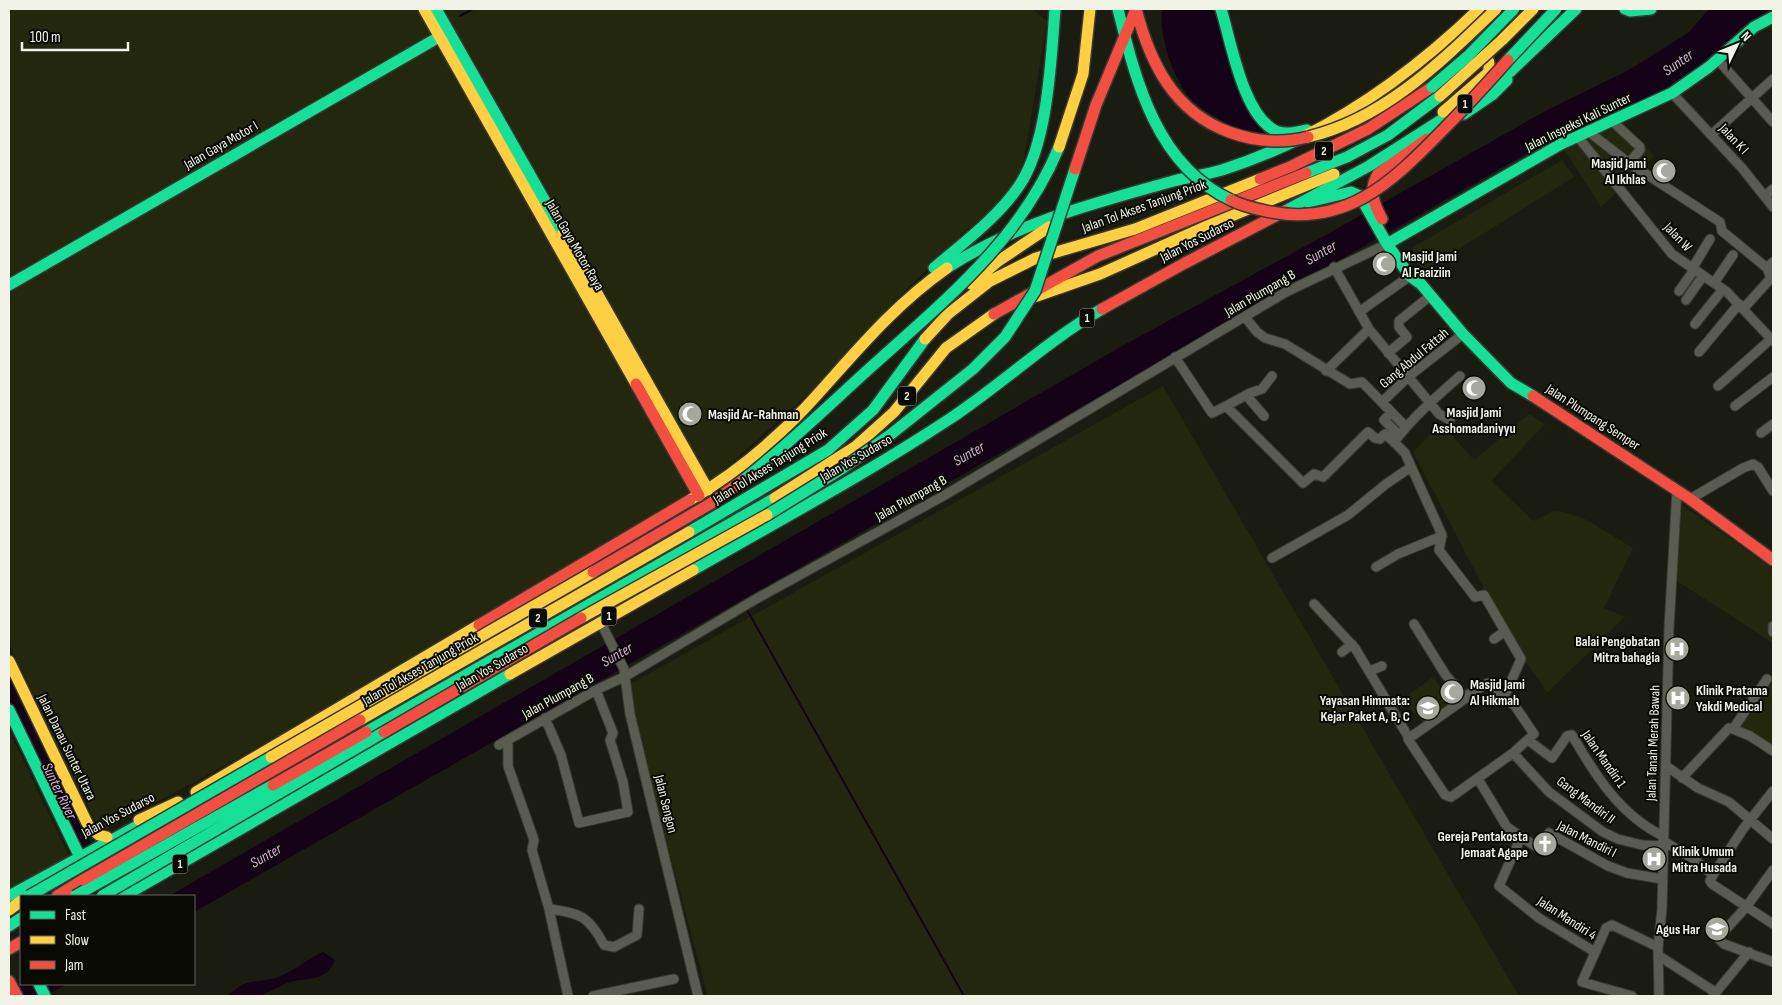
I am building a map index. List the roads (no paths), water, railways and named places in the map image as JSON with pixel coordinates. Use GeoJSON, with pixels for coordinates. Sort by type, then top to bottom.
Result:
{"type":"FeatureCollection","features":[{"type":"Feature","properties":{"kind":"main road"},"geometry":{"type":"LineString","coordinates":[[888,315],[934,268],[996,213],[1020,185],[1033,155],[1046,95],[1055,9]]}},
{"type":"Feature","properties":{"kind":"main road"},"geometry":{"type":"LineString","coordinates":[[28,891],[710,504],[754,473],[958,288],[1018,221],[1035,196],[1062,141],[1083,71],[1088,44],[1090,9]]}},
{"type":"Feature","properties":{"kind":"main road"},"geometry":{"type":"LineString","coordinates":[[1118,9],[1138,85],[1146,107],[1163,140],[1184,170],[1211,192],[1236,205],[1272,214],[1301,216],[1328,212],[1352,204],[1372,193],[1407,167],[1556,9]]}},
{"type":"Feature","properties":{"kind":"main road"},"geometry":{"type":"LineString","coordinates":[[1136,9],[1156,68],[1183,106],[1218,130],[1239,138],[1265,143],[1290,142],[1321,136],[1368,115],[1419,80],[1496,9]]}},
{"type":"Feature","properties":{"kind":"main road"},"geometry":{"type":"LineString","coordinates":[[104,895],[614,599],[790,502],[890,435],[973,369],[1005,337],[1026,308],[1035,291],[1096,105],[1136,9]]}},
{"type":"Feature","properties":{"kind":"main road"},"geometry":{"type":"LineString","coordinates":[[1221,9],[1245,90],[1257,115],[1279,131],[1295,134],[1313,127],[1357,101],[1450,34],[1456,32]]}},
{"type":"Feature","properties":{"kind":"main road","name":"Jalan Yos Sudarso"},"geometry":{"type":"LineString","coordinates":[[83,848],[134,827],[201,789],[703,493],[753,457],[790,423],[888,315],[938,276],[987,245],[1100,202],[1220,170],[1287,146],[1371,99],[1446,43],[1479,9]]}},
{"type":"Feature","properties":{"kind":"main road"},"geometry":{"type":"LineString","coordinates":[[1486,9],[1489,27],[1498,41],[1518,51],[1534,48]]}},
{"type":"Feature","properties":{"kind":"main road","name":"Jalan Tol Akses Tanjung Priok"},"geometry":{"type":"LineString","coordinates":[[59,895],[136,848],[787,476],[828,450],[873,410],[897,380],[923,341],[948,314],[976,290],[1020,265],[1044,255],[1135,229],[1292,166],[1368,129],[1432,86],[1468,56],[1514,9]]}},
{"type":"Feature","properties":{"kind":"main road","name":"Jalan Tol Akses Tanjung Priok"},"geometry":{"type":"LineString","coordinates":[[77,895],[779,496],[855,447],[894,412],[946,348],[980,322],[1098,256],[1333,164],[1388,135],[1440,96],[1481,61],[1533,9]]}},
{"type":"Feature","properties":{"kind":"main road","name":"Jalan Yos Sudarso"},"geometry":{"type":"LineString","coordinates":[[126,895],[600,621],[915,442],[980,397],[1036,352],[1094,314],[1168,272],[1301,204],[1411,141],[1511,71],[1576,9]]}},
{"type":"Feature","properties":{"kind":"main road"},"geometry":{"type":"LineString","coordinates":[[1625,9],[1630,11],[1651,9]]}},
{"type":"Feature","properties":{"kind":"main road","name":"Jalan Gaya Motor Raya"},"geometry":{"type":"LineString","coordinates":[[431,10],[703,493]]}},
{"type":"Feature","properties":{"kind":"main road","name":"Jalan Inspeksi Kali Sunter"},"geometry":{"type":"LineString","coordinates":[[1390,240],[1561,144],[1672,93],[1718,60],[1754,27],[1772,20]]}},
{"type":"Feature","properties":{"kind":"main road","name":"Jalan Gaya Motor I"},"geometry":{"type":"LineString","coordinates":[[9,285],[444,34]]}},
{"type":"Feature","properties":{"kind":"main road"},"geometry":{"type":"LineString","coordinates":[[1411,141],[1422,129],[1483,79],[1490,69],[1486,54],[1477,46],[1465,42],[1446,43]]}},
{"type":"Feature","properties":{"kind":"main road"},"geometry":{"type":"LineString","coordinates":[[1370,202],[1371,186],[1378,174],[1492,95],[1506,82],[1511,71]]}},
{"type":"Feature","properties":{"kind":"main road"},"geometry":{"type":"LineString","coordinates":[[1015,302],[1076,286],[1250,208],[1302,190],[1347,167],[1368,165]]}},
{"type":"Feature","properties":{"kind":"main road","name":"Jalan Plumpang Semper"},"geometry":{"type":"LineString","coordinates":[[1301,204],[1352,192],[1370,202],[1390,240],[1415,274],[1412,277],[1463,334],[1511,383],[1557,410],[1677,490],[1773,560]]}},
{"type":"Feature","properties":{"kind":"main road"},"geometry":{"type":"LineString","coordinates":[[948,314],[962,292],[997,262],[1042,232],[1100,202]]}},
{"type":"Feature","properties":{"kind":"main road","name":"Jalan Danau Sunter Utara"},"geometry":{"type":"LineString","coordinates":[[9,661],[93,831]]}},
{"type":"Feature","properties":{"kind":"main road"},"geometry":{"type":"LineString","coordinates":[[9,710],[83,848]]}},
{"type":"Feature","properties":{"kind":"main road"},"geometry":{"type":"LineString","coordinates":[[201,789],[193,801],[194,812],[198,822],[206,830],[216,835],[228,836],[237,832]]}},
{"type":"Feature","properties":{"kind":"main road","name":"Jalan Yos Sudarso"},"geometry":{"type":"LineString","coordinates":[[9,900],[28,891],[83,848],[178,802]]}},
{"type":"Feature","properties":{"kind":"main road"},"geometry":{"type":"LineString","coordinates":[[134,827],[151,826],[160,833],[166,842],[169,858],[165,869],[158,877]]}},
{"type":"Feature","properties":{"kind":"main road"},"geometry":{"type":"LineString","coordinates":[[83,848],[93,831],[107,837]]}},
{"type":"Feature","properties":{"kind":"main road","name":"Jalan Yos Sudarso"},"geometry":{"type":"LineString","coordinates":[[9,896],[28,891]]}},
{"type":"Feature","properties":{"kind":"main road"},"geometry":{"type":"LineString","coordinates":[[9,910],[20,902]]}},
{"type":"Feature","properties":{"kind":"main road"},"geometry":{"type":"LineString","coordinates":[[9,926],[20,919]]}},
{"type":"Feature","properties":{"kind":"main road"},"geometry":{"type":"LineString","coordinates":[[9,936],[20,929]]}},
{"type":"Feature","properties":{"kind":"main road"},"geometry":{"type":"LineString","coordinates":[[9,950],[20,943]]}},
{"type":"Feature","properties":{"kind":"main road"},"geometry":{"type":"LineString","coordinates":[[9,961],[20,955]]}},
{"type":"Feature","properties":{"kind":"main road"},"geometry":{"type":"LineString","coordinates":[[9,981],[17,996]]}},
{"type":"Feature","properties":{"kind":"street"},"geometry":{"type":"LineString","coordinates":[[1718,60],[1773,122]]}},
{"type":"Feature","properties":{"kind":"street"},"geometry":{"type":"LineString","coordinates":[[1712,135],[1773,79]]}},
{"type":"Feature","properties":{"kind":"street","name":"Jalan K I"},"geometry":{"type":"LineString","coordinates":[[1672,93],[1712,135],[1773,206]]}},
{"type":"Feature","properties":{"kind":"street"},"geometry":{"type":"LineString","coordinates":[[1612,121],[1640,147],[1640,150],[1629,163]]}},
{"type":"Feature","properties":{"kind":"street"},"geometry":{"type":"LineString","coordinates":[[1584,135],[1720,222],[1722,231],[1770,265],[1771,278],[1741,306],[1699,352]]}},
{"type":"Feature","properties":{"kind":"street","name":"Jalan W"},"geometry":{"type":"LineString","coordinates":[[1584,135],[1665,246],[1693,270],[1723,289],[1772,340]]}},
{"type":"Feature","properties":{"kind":"street"},"geometry":{"type":"LineString","coordinates":[[1765,196],[1773,189]]}},
{"type":"Feature","properties":{"kind":"street"},"geometry":{"type":"LineString","coordinates":[[1679,291],[1710,239]]}},
{"type":"Feature","properties":{"kind":"street","name":"Jalan Plumpang B"},"geometry":{"type":"LineString","coordinates":[[499,745],[625,672],[945,494],[1245,317],[1334,267],[1390,240]]}},
{"type":"Feature","properties":{"kind":"street"},"geometry":{"type":"LineString","coordinates":[[1714,283],[1733,255]]}},
{"type":"Feature","properties":{"kind":"street"},"geometry":{"type":"LineString","coordinates":[[1334,267],[1369,329],[1439,414],[1450,420]]}},
{"type":"Feature","properties":{"kind":"street"},"geometry":{"type":"LineString","coordinates":[[1686,300],[1703,276]]}},
{"type":"Feature","properties":{"kind":"street"},"geometry":{"type":"LineString","coordinates":[[1359,312],[1412,277]]}},
{"type":"Feature","properties":{"kind":"street"},"geometry":{"type":"LineString","coordinates":[[1695,324],[1723,289]]}},
{"type":"Feature","properties":{"kind":"street"},"geometry":{"type":"LineString","coordinates":[[1388,353],[1407,337],[1399,327],[1399,321],[1430,296]]}},
{"type":"Feature","properties":{"kind":"street"},"geometry":{"type":"LineString","coordinates":[[1245,317],[1257,332],[1265,338],[1285,344],[1326,371],[1350,384],[1362,382],[1405,426]]}},
{"type":"Feature","properties":{"kind":"street"},"geometry":{"type":"LineString","coordinates":[[1326,371],[1369,329]]}},
{"type":"Feature","properties":{"kind":"street","name":"Gang Abdul Fattah"},"geometry":{"type":"LineString","coordinates":[[1382,402],[1408,378],[1463,334]]}},
{"type":"Feature","properties":{"kind":"street"},"geometry":{"type":"LineString","coordinates":[[1718,386],[1772,340]]}},
{"type":"Feature","properties":{"kind":"street"},"geometry":{"type":"LineString","coordinates":[[1175,357],[1212,413],[1246,394],[1262,389],[1272,376]]}},
{"type":"Feature","properties":{"kind":"street"},"geometry":{"type":"LineString","coordinates":[[1397,438],[1405,426],[1429,402],[1460,376]]}},
{"type":"Feature","properties":{"kind":"street"},"geometry":{"type":"LineString","coordinates":[[1735,406],[1773,378]]}},
{"type":"Feature","properties":{"kind":"street"},"geometry":{"type":"LineString","coordinates":[[1246,394],[1264,416]]}},
{"type":"Feature","properties":{"kind":"street"},"geometry":{"type":"LineString","coordinates":[[1226,406],[1303,484],[1314,474],[1323,477],[1368,432],[1380,439],[1385,434],[1397,438]]}},
{"type":"Feature","properties":{"kind":"street"},"geometry":{"type":"LineString","coordinates":[[1391,412],[1384,420],[1405,453],[1442,536],[1439,550],[1475,597],[1484,596],[1521,660],[1504,697]]}},
{"type":"Feature","properties":{"kind":"street"},"geometry":{"type":"LineString","coordinates":[[1761,432],[1773,424]]}},
{"type":"Feature","properties":{"kind":"street"},"geometry":{"type":"LineString","coordinates":[[1690,499],[1753,464],[1758,467],[1773,491]]}},
{"type":"Feature","properties":{"kind":"street"},"geometry":{"type":"LineString","coordinates":[[1272,558],[1348,515],[1390,480],[1412,467]]}},
{"type":"Feature","properties":{"kind":"street","name":"Jalan Tanah Merah Bawah"},"geometry":{"type":"LineString","coordinates":[[1659,996],[1658,951],[1662,909],[1669,628],[1677,490]]}},
{"type":"Feature","properties":{"kind":"street"},"geometry":{"type":"LineString","coordinates":[[1376,567],[1398,554],[1442,536]]}},
{"type":"Feature","properties":{"kind":"street"},"geometry":{"type":"LineString","coordinates":[[1318,603],[1352,644],[1370,671],[1409,741],[1444,795],[1454,795],[1478,779],[1534,734],[1515,706],[1488,683],[1409,738]]}},
{"type":"Feature","properties":{"kind":"street","name":"Jalan Sengon"},"geometry":{"type":"LineString","coordinates":[[600,621],[625,672],[630,714],[698,996]]}},
{"type":"Feature","properties":{"kind":"street"},"geometry":{"type":"LineString","coordinates":[[1414,624],[1445,674],[1466,698]]}},
{"type":"Feature","properties":{"kind":"street"},"geometry":{"type":"LineString","coordinates":[[1773,626],[1773,632]]}},
{"type":"Feature","properties":{"kind":"street"},"geometry":{"type":"LineString","coordinates":[[1494,639],[1504,632]]}},
{"type":"Feature","properties":{"kind":"street"},"geometry":{"type":"LineString","coordinates":[[1342,652],[1352,644]]}},
{"type":"Feature","properties":{"kind":"street"},"geometry":{"type":"LineString","coordinates":[[1370,671],[1382,666]]}},
{"type":"Feature","properties":{"kind":"street"},"geometry":{"type":"LineString","coordinates":[[1733,729],[1767,679]]}},
{"type":"Feature","properties":{"kind":"street"},"geometry":{"type":"LineString","coordinates":[[545,718],[561,755],[579,822],[628,812],[623,782],[610,740],[613,733],[596,690]]}},
{"type":"Feature","properties":{"kind":"street"},"geometry":{"type":"LineString","coordinates":[[1682,778],[1729,728],[1750,736],[1773,751]]}},
{"type":"Feature","properties":{"kind":"street","name":"Jalan Mandiri 1"},"geometry":{"type":"LineString","coordinates":[[1528,740],[1552,758],[1567,736],[1572,735],[1590,766],[1616,800],[1645,828],[1663,841]]}},
{"type":"Feature","properties":{"kind":"street"},"geometry":{"type":"LineString","coordinates":[[508,740],[508,766],[534,840],[532,850],[549,909],[568,996]]}},
{"type":"Feature","properties":{"kind":"street","name":"Gang Mandiri II"},"geometry":{"type":"LineString","coordinates":[[1516,750],[1549,792],[1603,832],[1618,839],[1642,845],[1663,841]]}},
{"type":"Feature","properties":{"kind":"street"},"geometry":{"type":"LineString","coordinates":[[1666,766],[1698,788],[1724,799],[1751,819],[1773,839]]}},
{"type":"Feature","properties":{"kind":"street"},"geometry":{"type":"LineString","coordinates":[[1478,779],[1507,827],[1521,837]]}},
{"type":"Feature","properties":{"kind":"street"},"geometry":{"type":"LineString","coordinates":[[1773,791],[1751,819],[1713,876],[1711,883],[1773,924]]}},
{"type":"Feature","properties":{"kind":"street","name":"Jalan Mandiri I"},"geometry":{"type":"LineString","coordinates":[[1521,837],[1537,846],[1549,833],[1608,866],[1628,873],[1662,879]]}},
{"type":"Feature","properties":{"kind":"street","name":"Jalan Mandiri 4"},"geometry":{"type":"LineString","coordinates":[[1521,837],[1499,886],[1540,918],[1595,952],[1609,925],[1658,951]]}},
{"type":"Feature","properties":{"kind":"street"},"geometry":{"type":"LineString","coordinates":[[1663,841],[1694,859],[1713,876]]}},
{"type":"Feature","properties":{"kind":"street"},"geometry":{"type":"LineString","coordinates":[[1773,872],[1718,938],[1724,944],[1773,962]]}},
{"type":"Feature","properties":{"kind":"street"},"geometry":{"type":"LineString","coordinates":[[549,909],[575,913],[586,918],[604,945],[614,947],[637,935],[639,909]]}},
{"type":"Feature","properties":{"kind":"street"},"geometry":{"type":"LineString","coordinates":[[1658,951],[1714,994],[1749,952]]}},
{"type":"Feature","properties":{"kind":"street"},"geometry":{"type":"LineString","coordinates":[[1595,952],[1582,982],[1632,996]]}},
{"type":"Feature","properties":{"kind":"street"},"geometry":{"type":"LineString","coordinates":[[593,996],[674,979]]}},
{"type":"Feature","properties":{"kind":"water"},"geometry":{"type":"Polygon","coordinates":[[[1162,9],[1213,9],[1245,105],[1266,135],[1248,133],[1230,126],[1200,107],[1186,93],[1174,71],[1165,45],[1162,9]]]}},
{"type":"Feature","properties":{"kind":"water","name":"Sunter"},"geometry":{"type":"Polygon","coordinates":[[[1709,9],[1772,9],[1741,28],[1714,57],[1662,93],[1554,138],[195,911],[195,895],[171,895],[1124,345],[1333,231],[1549,109],[1627,71],[1688,33],[1709,9]]]}},
{"type":"Feature","properties":{"kind":"water"},"geometry":{"type":"Polygon","coordinates":[[[323,952],[335,960],[327,972],[321,976],[287,983],[258,996],[227,996],[244,984],[285,974],[323,952]]]}},
{"type":"Feature","properties":{"kind":"water"},"geometry":{"type":"Polygon","coordinates":[[[20,982],[20,985],[65,985],[45,996],[9,996],[9,988],[20,982]]]}},
{"type":"Feature","properties":{"kind":"waterway"},"geometry":{"type":"LineString","coordinates":[[460,16],[473,9]]}},
{"type":"Feature","properties":{"kind":"waterway"},"geometry":{"type":"LineString","coordinates":[[746,608],[964,996]]}},
{"type":"Feature","properties":{"kind":"waterway","name":"Sunter River"},"geometry":{"type":"LineString","coordinates":[[9,685],[93,861]]}},
{"type":"Feature","properties":{"kind":"place","name":"Masjid Jami Al Ikhlas"},"geometry":{"type":"Point","coordinates":[1664,171]}},
{"type":"Feature","properties":{"kind":"place","name":"Masjid Jami Al Faaiziin"},"geometry":{"type":"Point","coordinates":[1384,264]}},
{"type":"Feature","properties":{"kind":"place","name":"Masjid Jami Asshomadaniyyu"},"geometry":{"type":"Point","coordinates":[1474,388]}},
{"type":"Feature","properties":{"kind":"place","name":"Masjid Ar-Rahman"},"geometry":{"type":"Point","coordinates":[690,414]}},
{"type":"Feature","properties":{"kind":"place","name":"Balai Pengobatan Mitra bahagia"},"geometry":{"type":"Point","coordinates":[1677,649]}},
{"type":"Feature","properties":{"kind":"place","name":"Masjid Jami Al Hikmah"},"geometry":{"type":"Point","coordinates":[1452,692]}},
{"type":"Feature","properties":{"kind":"place","name":"Klinik Pratama Yakdi Medical"},"geometry":{"type":"Point","coordinates":[1678,698]}},
{"type":"Feature","properties":{"kind":"place","name":"Yayasan Himmata: Kejar Paket A, B, C"},"geometry":{"type":"Point","coordinates":[1428,708]}},
{"type":"Feature","properties":{"kind":"place","name":"Gereja Pentakosta Jemaat Agape"},"geometry":{"type":"Point","coordinates":[1545,844]}},
{"type":"Feature","properties":{"kind":"place","name":"Klinik Umum Mitra Husada"},"geometry":{"type":"Point","coordinates":[1654,859]}},
{"type":"Feature","properties":{"kind":"place","name":"Agus Har"},"geometry":{"type":"Point","coordinates":[1717,929]}}]}
